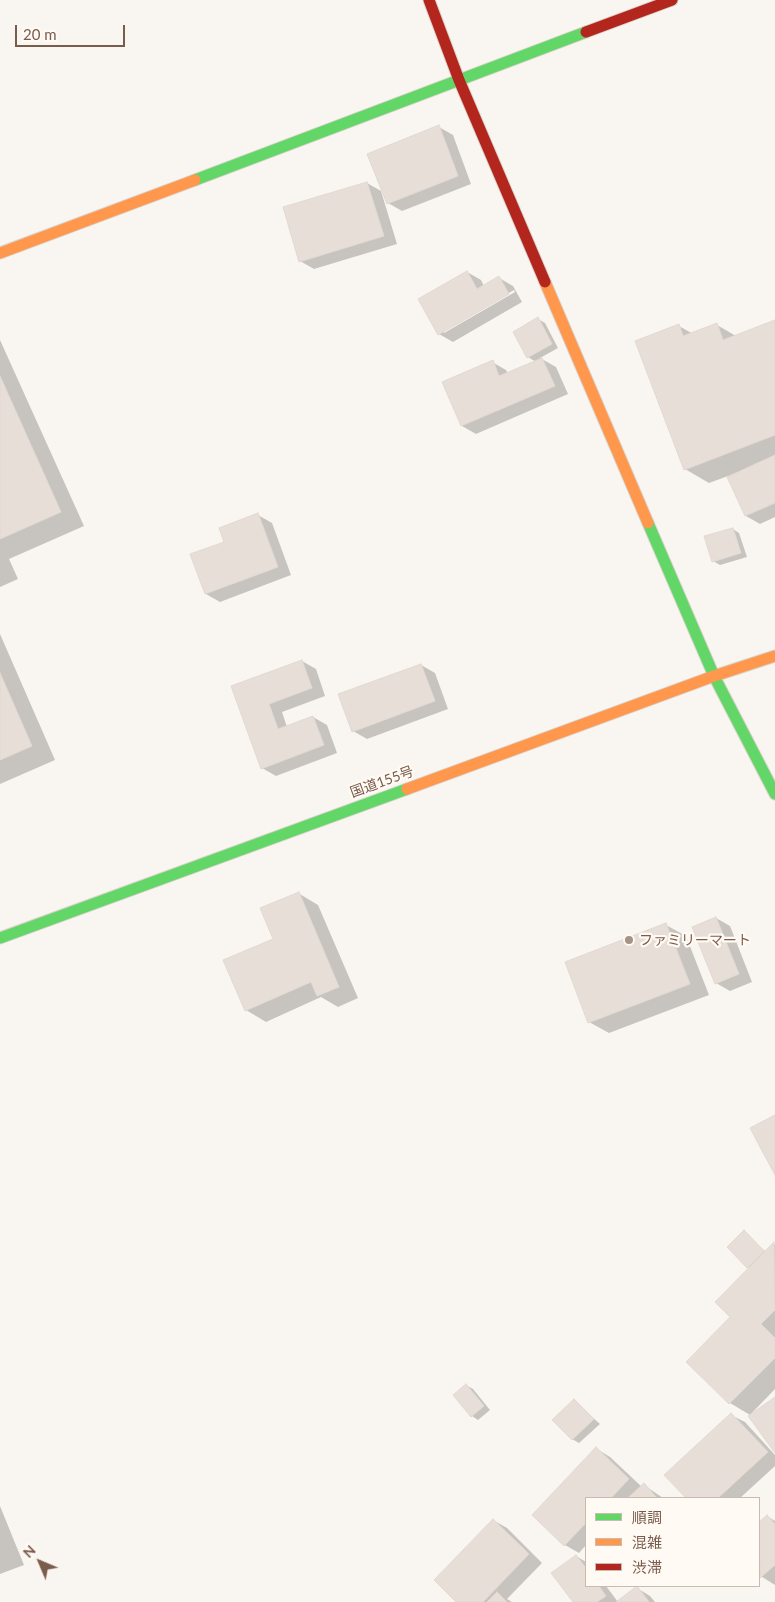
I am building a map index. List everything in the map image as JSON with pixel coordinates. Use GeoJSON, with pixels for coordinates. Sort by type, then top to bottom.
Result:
{"type":"FeatureCollection","features":[{"type":"Feature","properties":{"kind":"main road"},"geometry":{"type":"LineString","coordinates":[[429,0],[459,80],[714,676],[775,794]]}},
{"type":"Feature","properties":{"kind":"main road"},"geometry":{"type":"LineString","coordinates":[[0,253],[672,0]]}},
{"type":"Feature","properties":{"kind":"main road","name":"国道155号"},"geometry":{"type":"LineString","coordinates":[[0,938],[714,676],[775,656]]}},
{"type":"Feature","properties":{"kind":"building"},"geometry":{"type":"Polygon","coordinates":[[[439,125],[458,176],[387,204],[367,154],[439,125]]]}},
{"type":"Feature","properties":{"kind":"building"},"geometry":{"type":"Polygon","coordinates":[[[367,182],[384,236],[299,262],[283,207],[367,182]]]}},
{"type":"Feature","properties":{"kind":"building"},"geometry":{"type":"Polygon","coordinates":[[[467,271],[477,289],[499,276],[509,294],[438,335],[418,299],[467,271]]]}},
{"type":"Feature","properties":{"kind":"building"},"geometry":{"type":"Polygon","coordinates":[[[538,317],[552,344],[527,358],[513,332],[538,317]]]}},
{"type":"Feature","properties":{"kind":"building"},"geometry":{"type":"Polygon","coordinates":[[[775,320],[775,435],[684,470],[635,341],[679,324],[683,336],[717,323],[723,340],[775,320]]]}},
{"type":"Feature","properties":{"kind":"building"},"geometry":{"type":"Polygon","coordinates":[[[542,358],[555,386],[461,426],[442,382],[493,360],[499,376],[542,358]]]}},
{"type":"Feature","properties":{"kind":"building"},"geometry":{"type":"Polygon","coordinates":[[[0,376],[61,512],[0,539],[0,376]]]}},
{"type":"Feature","properties":{"kind":"building"},"geometry":{"type":"Polygon","coordinates":[[[775,455],[775,503],[745,516],[727,477],[775,455]]]}},
{"type":"Feature","properties":{"kind":"building"},"geometry":{"type":"Polygon","coordinates":[[[258,513],[278,567],[205,594],[190,554],[224,542],[219,528],[258,513]]]}},
{"type":"Feature","properties":{"kind":"building"},"geometry":{"type":"Polygon","coordinates":[[[733,528],[741,553],[712,562],[704,536],[733,528]]]}},
{"type":"Feature","properties":{"kind":"building"},"geometry":{"type":"Polygon","coordinates":[[[302,660],[312,688],[269,704],[278,729],[313,716],[324,745],[261,769],[231,686],[302,660]]]}},
{"type":"Feature","properties":{"kind":"building"},"geometry":{"type":"Polygon","coordinates":[[[421,664],[435,701],[352,732],[338,694],[421,664]]]}},
{"type":"Feature","properties":{"kind":"building"},"geometry":{"type":"Polygon","coordinates":[[[0,673],[32,746],[0,760],[0,673]]]}},
{"type":"Feature","properties":{"kind":"building"},"geometry":{"type":"Polygon","coordinates":[[[299,892],[339,987],[317,996],[311,982],[245,1011],[223,960],[273,939],[260,908],[299,892]]]}},
{"type":"Feature","properties":{"kind":"building"},"geometry":{"type":"Polygon","coordinates":[[[716,917],[739,974],[715,984],[692,927],[716,917]]]}},
{"type":"Feature","properties":{"kind":"building"},"geometry":{"type":"Polygon","coordinates":[[[666,923],[690,984],[588,1023],[565,962],[666,923]]]}},
{"type":"Feature","properties":{"kind":"building"},"geometry":{"type":"Polygon","coordinates":[[[775,1115],[775,1175],[750,1128],[775,1115]]]}},
{"type":"Feature","properties":{"kind":"building"},"geometry":{"type":"Polygon","coordinates":[[[744,1230],[764,1251],[747,1268],[727,1247],[744,1230]]]}},
{"type":"Feature","properties":{"kind":"building"},"geometry":{"type":"Polygon","coordinates":[[[774,1242],[775,1310],[761,1324],[775,1338],[775,1358],[729,1404],[686,1362],[730,1317],[715,1302],[774,1242]]]}},
{"type":"Feature","properties":{"kind":"building"},"geometry":{"type":"Polygon","coordinates":[[[466,1384],[484,1406],[471,1417],[453,1395],[466,1384]]]}},
{"type":"Feature","properties":{"kind":"building"},"geometry":{"type":"Polygon","coordinates":[[[775,1397],[775,1453],[748,1416],[775,1397]]]}},
{"type":"Feature","properties":{"kind":"building"},"geometry":{"type":"Polygon","coordinates":[[[574,1399],[594,1419],[572,1440],[552,1420],[574,1399]]]}},
{"type":"Feature","properties":{"kind":"building"},"geometry":{"type":"Polygon","coordinates":[[[731,1413],[768,1452],[719,1497],[685,1497],[664,1475],[731,1413]]]}},
{"type":"Feature","properties":{"kind":"building"},"geometry":{"type":"Polygon","coordinates":[[[596,1447],[629,1479],[612,1497],[585,1497],[585,1524],[564,1546],[532,1515],[596,1447]]]}},
{"type":"Feature","properties":{"kind":"building"},"geometry":{"type":"Polygon","coordinates":[[[644,1483],[656,1497],[629,1497],[644,1483]]]}},
{"type":"Feature","properties":{"kind":"building"},"geometry":{"type":"Polygon","coordinates":[[[767,1515],[775,1524],[775,1565],[760,1578],[760,1521],[767,1515]]]}},
{"type":"Feature","properties":{"kind":"building"},"geometry":{"type":"Polygon","coordinates":[[[493,1519],[529,1554],[483,1602],[456,1602],[434,1580],[493,1519]]]}},
{"type":"Feature","properties":{"kind":"building"},"geometry":{"type":"Polygon","coordinates":[[[576,1555],[585,1567],[585,1587],[600,1587],[606,1596],[597,1602],[573,1602],[551,1573],[576,1555]]]}},
{"type":"Feature","properties":{"kind":"building"},"geometry":{"type":"Polygon","coordinates":[[[638,1587],[649,1602],[616,1602],[638,1587]]]}},
{"type":"Feature","properties":{"kind":"building"},"geometry":{"type":"Polygon","coordinates":[[[497,1592],[507,1602],[487,1602],[497,1592]]]}},
{"type":"Feature","properties":{"kind":"traffic: fast"},"geometry":{"type":"LineString","coordinates":[[195,180],[586,32]]}},
{"type":"Feature","properties":{"kind":"traffic: fast"},"geometry":{"type":"LineString","coordinates":[[648,523],[714,676],[775,794]]}},
{"type":"Feature","properties":{"kind":"traffic: fast"},"geometry":{"type":"LineString","coordinates":[[0,938],[407,789]]}},
{"type":"Feature","properties":{"kind":"traffic: slow"},"geometry":{"type":"LineString","coordinates":[[0,253],[195,180]]}},
{"type":"Feature","properties":{"kind":"traffic: slow"},"geometry":{"type":"LineString","coordinates":[[545,282],[648,523]]}},
{"type":"Feature","properties":{"kind":"traffic: slow"},"geometry":{"type":"LineString","coordinates":[[407,789],[714,676],[775,656]]}},
{"type":"Feature","properties":{"kind":"traffic: jam"},"geometry":{"type":"LineString","coordinates":[[429,0],[459,80],[545,282]]}},
{"type":"Feature","properties":{"kind":"traffic: jam"},"geometry":{"type":"LineString","coordinates":[[586,32],[672,0]]}},
{"type":"Feature","properties":{"kind":"place","name":"ファミリーマート"},"geometry":{"type":"Point","coordinates":[629,940]}}]}
